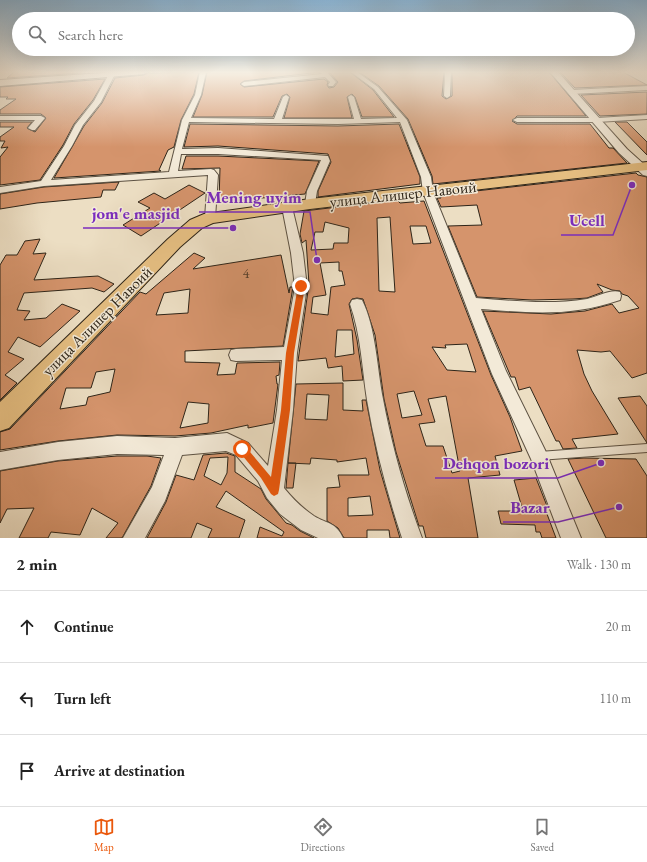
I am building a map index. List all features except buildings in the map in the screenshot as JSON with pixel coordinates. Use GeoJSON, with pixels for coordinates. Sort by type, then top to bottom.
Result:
{"type":"FeatureCollection","features":[{"type":"Feature","properties":{"kind":"main road","name":"улица Алишер Навоий"},"geometry":{"type":"LineString","coordinates":[[0,419],[174,243],[196,224],[210,218],[310,204],[645,169]]}},
{"type":"Feature","properties":{"kind":"street"},"geometry":{"type":"LineString","coordinates":[[44,183],[68,146],[79,125],[100,97]]}},
{"type":"Feature","properties":{"kind":"street"},"geometry":{"type":"LineString","coordinates":[[173,174],[177,152],[186,120],[197,97]]}},
{"type":"Feature","properties":{"kind":"street"},"geometry":{"type":"LineString","coordinates":[[277,121],[286,97]]}},
{"type":"Feature","properties":{"kind":"street"},"geometry":{"type":"LineString","coordinates":[[351,97],[358,121]]}},
{"type":"Feature","properties":{"kind":"street"},"geometry":{"type":"LineString","coordinates":[[384,97],[403,120],[426,177],[428,192],[500,374],[539,456],[571,538]]}},
{"type":"Feature","properties":{"kind":"street"},"geometry":{"type":"LineString","coordinates":[[577,97],[623,151],[645,169]]}},
{"type":"Feature","properties":{"kind":"street"},"geometry":{"type":"LineString","coordinates":[[0,115],[41,118],[32,128]]}},
{"type":"Feature","properties":{"kind":"street"},"geometry":{"type":"LineString","coordinates":[[517,120],[597,120],[647,117]]}},
{"type":"Feature","properties":{"kind":"street"},"geometry":{"type":"LineString","coordinates":[[186,120],[403,120]]}},
{"type":"Feature","properties":{"kind":"street"},"geometry":{"type":"LineString","coordinates":[[177,152],[218,151],[325,158],[326,161],[312,191],[310,204]]}},
{"type":"Feature","properties":{"kind":"street"},"geometry":{"type":"LineString","coordinates":[[0,190],[44,183],[211,172],[213,175],[210,218]]}},
{"type":"Feature","properties":{"kind":"street"},"geometry":{"type":"LineString","coordinates":[[274,490],[285,410],[290,353],[301,286],[297,253],[287,207]]}},
{"type":"Feature","properties":{"kind":"street"},"geometry":{"type":"LineString","coordinates":[[473,303],[530,307],[563,307],[588,304],[615,296]]}},
{"type":"Feature","properties":{"kind":"street"},"geometry":{"type":"LineString","coordinates":[[357,304],[363,318],[380,430],[394,483],[412,538]]}},
{"type":"Feature","properties":{"kind":"street"},"geometry":{"type":"LineString","coordinates":[[236,355],[290,353]]}},
{"type":"Feature","properties":{"kind":"street"},"geometry":{"type":"LineString","coordinates":[[0,461],[58,451],[117,445],[175,447],[227,442],[242,449],[288,507],[308,523],[329,533],[333,538]]}},
{"type":"Feature","properties":{"kind":"street"},"geometry":{"type":"LineString","coordinates":[[133,538],[144,522],[172,463],[175,447]]}},
{"type":"Feature","properties":{"kind":"lane"},"geometry":{"type":"LineString","coordinates":[[539,456],[647,448]]}},
{"type":"Feature","properties":{"kind":"place","name":"Ucell"},"geometry":{"type":"Point","coordinates":[632,185]}},
{"type":"Feature","properties":{"kind":"place","name":"jom'e masjid"},"geometry":{"type":"Point","coordinates":[233,228]}},
{"type":"Feature","properties":{"kind":"place","name":"Mening uyim"},"geometry":{"type":"Point","coordinates":[317,260]}},
{"type":"Feature","properties":{"kind":"place","name":"Dehqon bozori"},"geometry":{"type":"Point","coordinates":[601,463]}},
{"type":"Feature","properties":{"kind":"place","name":"Bazar"},"geometry":{"type":"Point","coordinates":[619,507]}},
{"type":"Feature","properties":{"kind":"route"},"geometry":{"type":"LineString","coordinates":[[242,449],[264,475],[274,490],[285,410],[290,353],[301,286]]}}]}
